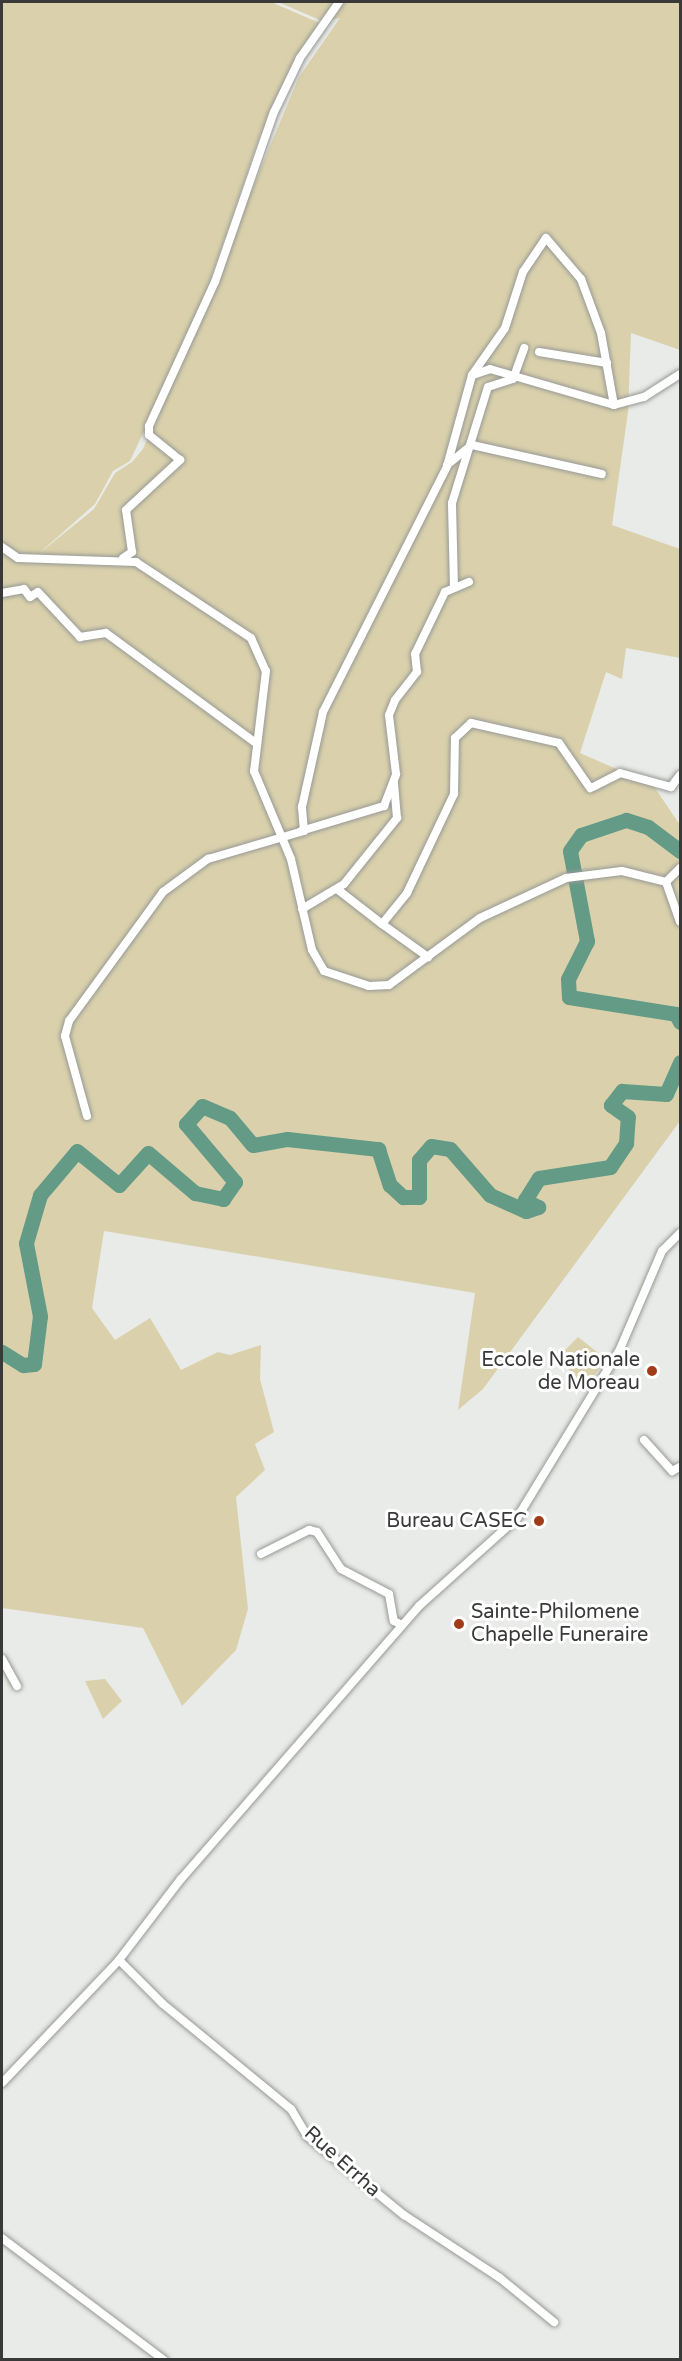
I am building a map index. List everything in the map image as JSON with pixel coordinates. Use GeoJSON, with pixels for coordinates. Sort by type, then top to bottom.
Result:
{"type":"FeatureCollection","features":[{"type":"Feature","properties":{"kind":"street"},"geometry":{"type":"LineString","coordinates":[[123,558],[132,552],[126,510],[180,460],[149,435],[149,426],[215,282],[274,112],[300,58],[339,2]]}},
{"type":"Feature","properties":{"kind":"street"},"geometry":{"type":"LineString","coordinates":[[301,832],[324,712],[447,466],[472,375],[505,328],[523,272],[546,238],[581,279],[607,363],[614,405]]}},
{"type":"Feature","properties":{"kind":"street"},"geometry":{"type":"LineString","coordinates":[[513,379],[524,348]]}},
{"type":"Feature","properties":{"kind":"street"},"geometry":{"type":"LineString","coordinates":[[539,352],[607,363]]}},
{"type":"Feature","properties":{"kind":"street"},"geometry":{"type":"LineString","coordinates":[[472,375],[490,369],[513,379],[614,405],[644,397],[681,374]]}},
{"type":"Feature","properties":{"kind":"street"},"geometry":{"type":"LineString","coordinates":[[454,587],[452,503],[472,445],[488,387],[513,379]]}},
{"type":"Feature","properties":{"kind":"street"},"geometry":{"type":"LineString","coordinates":[[447,466],[472,445]]}},
{"type":"Feature","properties":{"kind":"street"},"geometry":{"type":"LineString","coordinates":[[472,445],[602,474]]}},
{"type":"Feature","properties":{"kind":"street"},"geometry":{"type":"LineString","coordinates":[[2,547],[18,558],[123,558],[251,638],[266,671],[254,771],[280,838],[312,950],[324,971],[369,986],[389,985],[480,918],[566,878],[622,871],[666,882]]}},
{"type":"Feature","properties":{"kind":"street"},"geometry":{"type":"LineString","coordinates":[[302,909],[337,888],[397,818],[389,715],[417,672],[415,654],[445,592],[469,582]]}},
{"type":"Feature","properties":{"kind":"street"},"geometry":{"type":"LineString","coordinates":[[2,592],[24,589],[30,597],[38,592],[80,637],[106,633],[257,744]]}},
{"type":"Feature","properties":{"kind":"street"},"geometry":{"type":"LineString","coordinates":[[382,924],[407,892],[454,794],[455,738],[471,723],[559,743],[592,788],[620,773],[671,787],[681,775]]}},
{"type":"Feature","properties":{"kind":"street"},"geometry":{"type":"LineString","coordinates":[[87,1116],[65,1036],[86,993],[163,892],[208,859],[384,806],[394,778]]}},
{"type":"Feature","properties":{"kind":"street"},"geometry":{"type":"LineString","coordinates":[[666,882],[681,868]]}},
{"type":"Feature","properties":{"kind":"street"},"geometry":{"type":"LineString","coordinates":[[666,882],[681,922]]}},
{"type":"Feature","properties":{"kind":"street"},"geometry":{"type":"LineString","coordinates":[[337,888],[428,957]]}},
{"type":"Feature","properties":{"kind":"street"},"geometry":{"type":"LineString","coordinates":[[2,2083],[119,1960],[181,1878],[402,1625],[517,1518],[620,1349],[662,1251],[681,1233]]}},
{"type":"Feature","properties":{"kind":"street"},"geometry":{"type":"LineString","coordinates":[[644,1440],[672,1471],[681,1467]]}},
{"type":"Feature","properties":{"kind":"street"},"geometry":{"type":"LineString","coordinates":[[261,1554],[309,1530],[318,1532],[341,1569],[389,1594],[394,1621],[402,1625]]}},
{"type":"Feature","properties":{"kind":"street"},"geometry":{"type":"LineString","coordinates":[[2,1659],[17,1686]]}},
{"type":"Feature","properties":{"kind":"street","name":"Rue Errha"},"geometry":{"type":"LineString","coordinates":[[119,1960],[163,2004],[291,2109],[307,2136],[404,2215],[500,2278],[554,2322]]}},
{"type":"Feature","properties":{"kind":"street"},"geometry":{"type":"LineString","coordinates":[[2,2238],[164,2360]]}},
{"type":"Feature","properties":{"kind":"shaded area"},"geometry":{"type":"Polygon","coordinates":[[[2,2],[271,2],[322,24],[260,136],[199,314],[130,461],[113,471],[95,504],[36,556],[94,509],[115,473],[132,462],[143,449],[299,77],[340,18],[322,21],[278,2],[680,2],[680,350],[631,333],[628,412],[612,525],[680,549],[680,658],[626,648],[622,679],[606,672],[580,753],[653,785],[680,825],[680,1121],[483,1389],[458,1410],[475,1293],[104,1231],[92,1308],[115,1340],[150,1318],[181,1370],[218,1352],[230,1355],[261,1345],[260,1379],[274,1432],[255,1444],[265,1470],[236,1497],[248,1609],[236,1650],[182,1706],[143,1628],[2,1608],[2,2]]]}},
{"type":"Feature","properties":{"kind":"shaded area"},"geometry":{"type":"Polygon","coordinates":[[[578,1337],[606,1359],[584,1390],[559,1356],[578,1337]]]}},
{"type":"Feature","properties":{"kind":"shaded area"},"geometry":{"type":"Polygon","coordinates":[[[105,1679],[122,1701],[103,1719],[85,1681],[105,1679]]]}},
{"type":"Feature","properties":{"kind":"waterway"},"geometry":{"type":"LineString","coordinates":[[680,851],[648,827],[626,820],[581,835],[570,851],[587,941],[568,979],[569,997],[676,1014],[680,1022]]}},
{"type":"Feature","properties":{"kind":"waterway"},"geometry":{"type":"LineString","coordinates":[[2,1352],[23,1365],[34,1364],[40,1316],[26,1243],[40,1195],[77,1151],[119,1185],[148,1153],[195,1193],[223,1199],[235,1182],[186,1124],[202,1106],[230,1118],[253,1145],[287,1139],[378,1149],[390,1185],[403,1197],[419,1197],[419,1160],[431,1146],[450,1149],[490,1195],[526,1211],[538,1207],[525,1200],[539,1178],[610,1167],[626,1143],[628,1117],[611,1105],[622,1091],[666,1094],[680,1062]]}},
{"type":"Feature","properties":{"kind":"place","name":"Eccole Nationale de Moreau"},"geometry":{"type":"Point","coordinates":[652,1371]}},
{"type":"Feature","properties":{"kind":"place","name":"Bureau CASEC"},"geometry":{"type":"Point","coordinates":[539,1521]}},
{"type":"Feature","properties":{"kind":"place","name":"Sainte-Philomene Chapelle Funeraire"},"geometry":{"type":"Point","coordinates":[459,1624]}}]}
